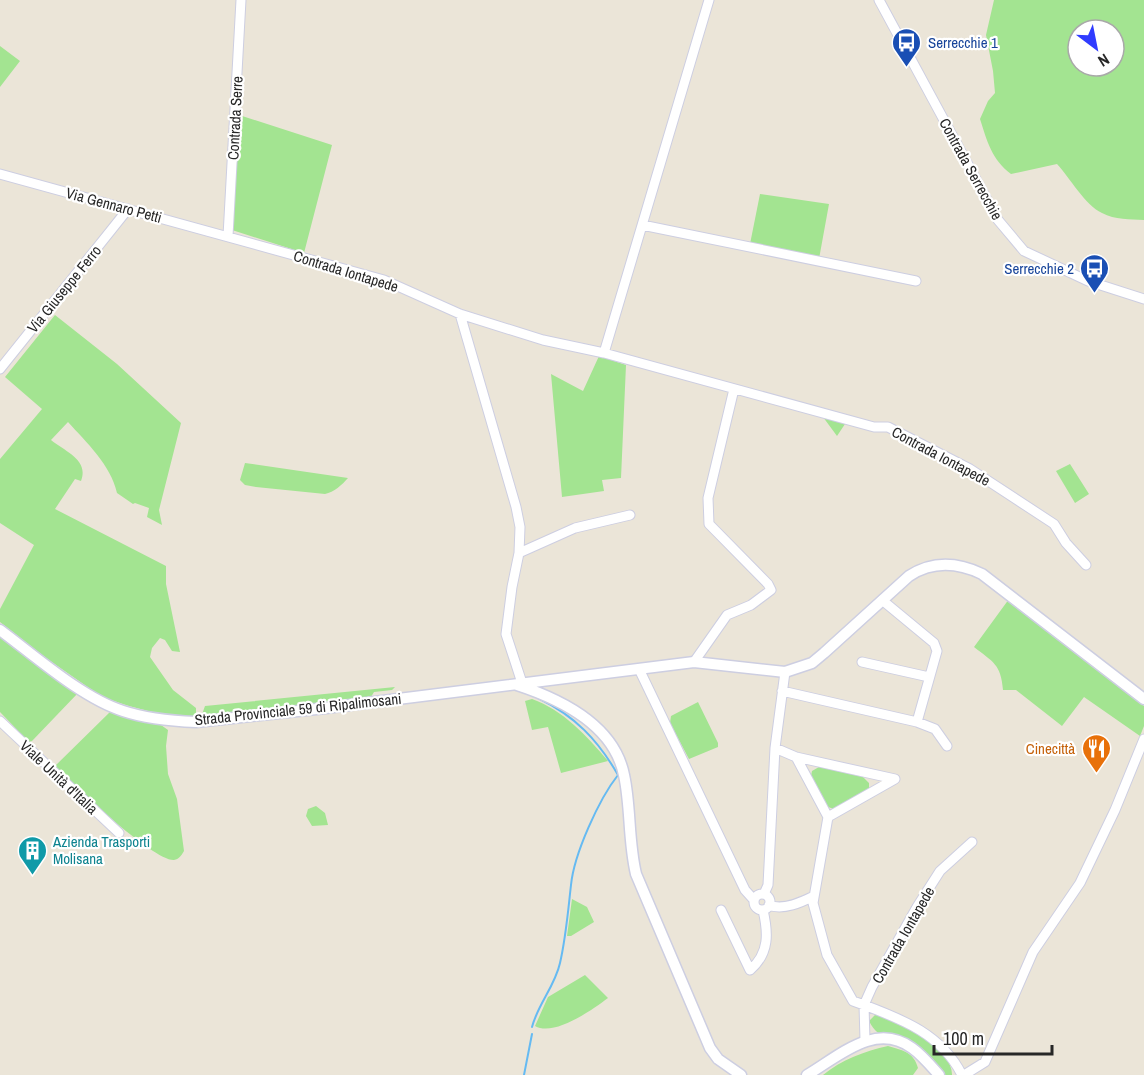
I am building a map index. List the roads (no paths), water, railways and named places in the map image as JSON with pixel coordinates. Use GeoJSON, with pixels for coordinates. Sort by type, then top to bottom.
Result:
{"type":"FeatureCollection","features":[{"type":"Feature","properties":{"kind":"street","name":"Contrada Serre"},"geometry":{"type":"LineString","coordinates":[[228,236],[241,0]]}},
{"type":"Feature","properties":{"kind":"street"},"geometry":{"type":"LineString","coordinates":[[604,353],[709,0]]}},
{"type":"Feature","properties":{"kind":"street","name":"Contrada Serrecchie"},"geometry":{"type":"LineString","coordinates":[[879,0],[999,220],[1024,251],[1088,281],[1144,299]]}},
{"type":"Feature","properties":{"kind":"street","name":"Via Gennaro Petti"},"geometry":{"type":"LineString","coordinates":[[0,174],[228,236]]}},
{"type":"Feature","properties":{"kind":"street","name":"Via Giuseppe Ferro"},"geometry":{"type":"LineString","coordinates":[[0,369],[128,209]]}},
{"type":"Feature","properties":{"kind":"street"},"geometry":{"type":"LineString","coordinates":[[642,225],[916,281]]}},
{"type":"Feature","properties":{"kind":"street","name":"Contrada Iontapede"},"geometry":{"type":"LineString","coordinates":[[228,236],[384,280],[460,314],[543,340],[604,353],[874,427],[888,427],[970,469],[1054,524],[1066,543],[1086,565]]}},
{"type":"Feature","properties":{"kind":"street"},"geometry":{"type":"LineString","coordinates":[[460,314],[516,507],[520,528],[519,553],[506,634],[518,683]]}},
{"type":"Feature","properties":{"kind":"street"},"geometry":{"type":"LineString","coordinates":[[694,662],[727,615],[751,605],[771,590],[768,584],[710,524],[708,498],[734,388]]}},
{"type":"Feature","properties":{"kind":"street"},"geometry":{"type":"LineString","coordinates":[[519,553],[575,528],[630,515]]}},
{"type":"Feature","properties":{"kind":"street"},"geometry":{"type":"LineString","coordinates":[[541,694],[540,681],[694,662],[785,672],[812,663],[909,576],[926,567],[949,565],[982,573],[1144,699]]}},
{"type":"Feature","properties":{"kind":"street"},"geometry":{"type":"LineString","coordinates":[[882,600],[934,643],[937,651],[917,722]]}},
{"type":"Feature","properties":{"kind":"street","name":"Strada Provinciale 59 di Ripalimosani"},"geometry":{"type":"LineString","coordinates":[[0,630],[76,687],[101,702],[130,713],[177,722],[326,708],[540,681],[564,705],[597,729],[609,742],[618,757],[626,782],[630,852],[636,874],[710,1048],[718,1059],[741,1075]]}},
{"type":"Feature","properties":{"kind":"street"},"geometry":{"type":"LineString","coordinates":[[862,662],[929,677]]}},
{"type":"Feature","properties":{"kind":"street"},"geometry":{"type":"LineString","coordinates":[[639,669],[745,890],[754,900],[756,907],[789,905],[814,896]]}},
{"type":"Feature","properties":{"kind":"street"},"geometry":{"type":"LineString","coordinates":[[764,894],[768,885],[775,748],[785,672]]}},
{"type":"Feature","properties":{"kind":"street"},"geometry":{"type":"LineString","coordinates":[[555,696],[554,687],[558,679]]}},
{"type":"Feature","properties":{"kind":"street","name":"Strada Provinciale 59 di Ripalimosani"},"geometry":{"type":"LineString","coordinates":[[518,683],[564,705]]}},
{"type":"Feature","properties":{"kind":"street"},"geometry":{"type":"LineString","coordinates":[[782,691],[917,722],[935,729],[947,746]]}},
{"type":"Feature","properties":{"kind":"street","name":"Viale Unità d'Italia"},"geometry":{"type":"LineString","coordinates":[[0,721],[118,833]]}},
{"type":"Feature","properties":{"kind":"street"},"geometry":{"type":"LineString","coordinates":[[796,757],[828,817],[813,903],[827,955],[853,1001],[901,1019],[928,1036],[954,1059],[963,1075],[985,1062],[1033,952],[1085,873],[1115,810],[1144,739]]}},
{"type":"Feature","properties":{"kind":"street"},"geometry":{"type":"LineString","coordinates":[[775,748],[796,757],[895,779],[828,817]]}},
{"type":"Feature","properties":{"kind":"street","name":"Contrada Iontapede"},"geometry":{"type":"LineString","coordinates":[[865,1040],[864,1005],[872,987],[940,871],[972,842]]}},
{"type":"Feature","properties":{"kind":"street"},"geometry":{"type":"LineString","coordinates":[[754,900],[757,896],[764,894]]}},
{"type":"Feature","properties":{"kind":"street"},"geometry":{"type":"LineString","coordinates":[[721,910],[750,970],[764,953],[767,930],[766,907],[769,899],[764,894]]}},
{"type":"Feature","properties":{"kind":"street"},"geometry":{"type":"LineString","coordinates":[[807,1075],[865,1040],[895,1040],[906,1044],[915,1049],[939,1075]]}},
{"type":"Feature","properties":{"kind":"waterway"},"geometry":{"type":"LineString","coordinates":[[532,1027],[558,971],[573,872],[582,843],[596,812],[618,775],[594,740],[584,730],[563,713],[538,698]]}},
{"type":"Feature","properties":{"kind":"waterway"},"geometry":{"type":"LineString","coordinates":[[524,1075],[532,1034]]}},
{"type":"Feature","properties":{"kind":"place","name":"Serrecchie 1"},"geometry":{"type":"Point","coordinates":[907,68]}},
{"type":"Feature","properties":{"kind":"place","name":"Serrecchie 2"},"geometry":{"type":"Point","coordinates":[1095,294]}},
{"type":"Feature","properties":{"kind":"place","name":"Cinecittà"},"geometry":{"type":"Point","coordinates":[1096,774]}},
{"type":"Feature","properties":{"kind":"place","name":"Azienda Trasporti Molisana"},"geometry":{"type":"Point","coordinates":[32,876]}}]}
